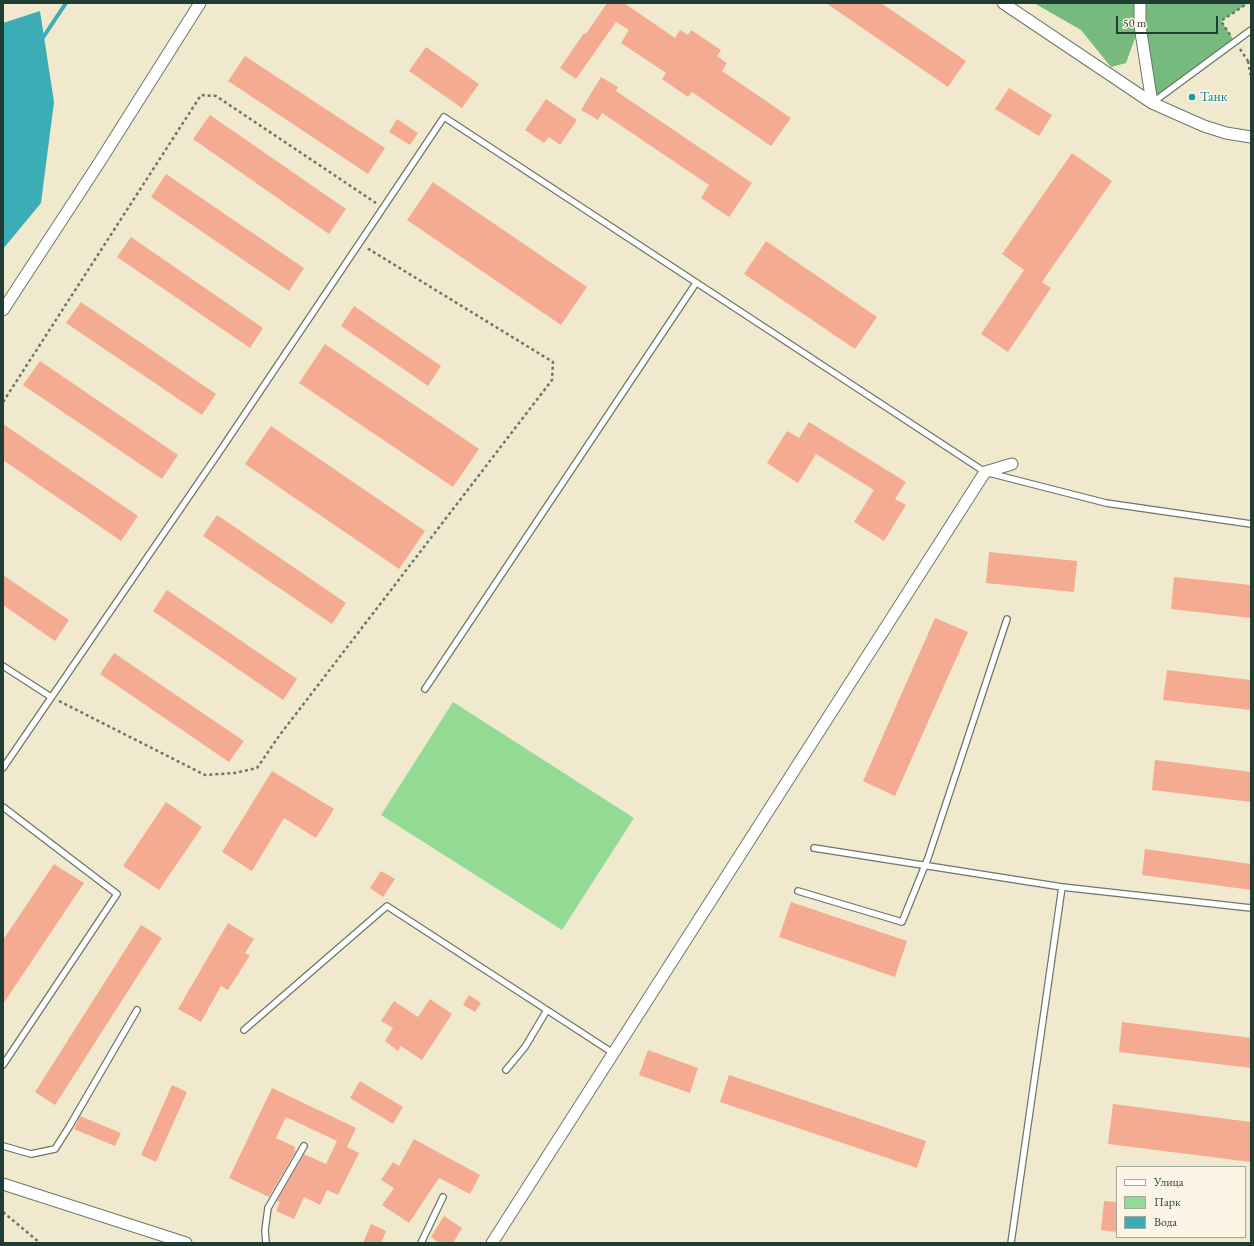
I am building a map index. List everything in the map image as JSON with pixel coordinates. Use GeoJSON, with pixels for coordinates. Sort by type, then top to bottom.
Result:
{"type":"FeatureCollection","features":[{"type":"Feature","properties":{"kind":"street"},"geometry":{"type":"LineString","coordinates":[[3,310],[99,163],[200,3]]}},
{"type":"Feature","properties":{"kind":"street"},"geometry":{"type":"LineString","coordinates":[[1004,3],[1152,103],[1204,126],[1226,133],[1251,137]]}},
{"type":"Feature","properties":{"kind":"street"},"geometry":{"type":"LineString","coordinates":[[1140,3],[1140,26],[1152,103]]}},
{"type":"Feature","properties":{"kind":"street"},"geometry":{"type":"LineString","coordinates":[[492,1243],[985,472],[1012,464]]}},
{"type":"Feature","properties":{"kind":"street"},"geometry":{"type":"LineString","coordinates":[[3,1184],[186,1243]]}},
{"type":"Feature","properties":{"kind":"lane"},"geometry":{"type":"LineString","coordinates":[[1152,103],[1251,30]]}},
{"type":"Feature","properties":{"kind":"lane"},"geometry":{"type":"LineString","coordinates":[[3,768],[218,454],[444,117],[985,472],[1106,503],[1251,524]]}},
{"type":"Feature","properties":{"kind":"lane"},"geometry":{"type":"LineString","coordinates":[[425,689],[696,283]]}},
{"type":"Feature","properties":{"kind":"lane"},"geometry":{"type":"LineString","coordinates":[[798,891],[902,922],[925,865],[1007,619]]}},
{"type":"Feature","properties":{"kind":"lane"},"geometry":{"type":"LineString","coordinates":[[3,666],[51,697]]}},
{"type":"Feature","properties":{"kind":"lane"},"geometry":{"type":"LineString","coordinates":[[3,807],[117,894],[3,1065]]}},
{"type":"Feature","properties":{"kind":"lane"},"geometry":{"type":"LineString","coordinates":[[814,848],[1062,887],[1251,908]]}},
{"type":"Feature","properties":{"kind":"lane"},"geometry":{"type":"LineString","coordinates":[[1011,1243],[1062,887]]}},
{"type":"Feature","properties":{"kind":"lane"},"geometry":{"type":"LineString","coordinates":[[244,1030],[387,906],[613,1054]]}},
{"type":"Feature","properties":{"kind":"lane"},"geometry":{"type":"LineString","coordinates":[[3,1146],[31,1154],[55,1149],[138,1010]]}},
{"type":"Feature","properties":{"kind":"lane"},"geometry":{"type":"LineString","coordinates":[[506,1070],[525,1048],[547,1010]]}},
{"type":"Feature","properties":{"kind":"lane"},"geometry":{"type":"LineString","coordinates":[[266,1243],[265,1230],[268,1208],[304,1146]]}},
{"type":"Feature","properties":{"kind":"lane"},"geometry":{"type":"LineString","coordinates":[[421,1243],[443,1197]]}},
{"type":"Feature","properties":{"kind":"path"},"geometry":{"type":"LineString","coordinates":[[1248,61],[1251,77]]}},
{"type":"Feature","properties":{"kind":"path"},"geometry":{"type":"LineString","coordinates":[[3,402],[201,95],[216,96],[384,207]]}},
{"type":"Feature","properties":{"kind":"path"},"geometry":{"type":"LineString","coordinates":[[51,697],[205,775],[235,773],[257,768],[279,736],[552,380],[553,362],[359,243]]}},
{"type":"Feature","properties":{"kind":"path"},"geometry":{"type":"LineString","coordinates":[[3,1212],[40,1243]]}},
{"type":"Feature","properties":{"kind":"green space"},"geometry":{"type":"Polygon","coordinates":[[[1034,3],[1248,3],[1221,21],[1235,42],[1152,103],[1139,27],[1126,63],[1111,67],[1081,30],[1034,3]]]}},
{"type":"Feature","properties":{"kind":"green space"},"geometry":{"type":"Polygon","coordinates":[[[453,702],[634,818],[562,930],[381,815],[453,702]]]}},
{"type":"Feature","properties":{"kind":"water"},"geometry":{"type":"Polygon","coordinates":[[[40,11],[54,102],[41,203],[3,249],[3,23],[40,11]]]}},
{"type":"Feature","properties":{"kind":"building"},"geometry":{"type":"Polygon","coordinates":[[[607,3],[624,3],[675,38],[680,30],[688,35],[691,30],[721,50],[717,56],[727,63],[722,71],[791,118],[771,146],[692,92],[688,97],[662,79],[666,73],[621,43],[629,30],[616,22],[576,79],[560,68],[607,3]]]}},
{"type":"Feature","properties":{"kind":"building"},"geometry":{"type":"Polygon","coordinates":[[[826,3],[881,3],[966,61],[948,87],[826,3]]]}},
{"type":"Feature","properties":{"kind":"building"},"geometry":{"type":"Polygon","coordinates":[[[426,47],[479,84],[462,108],[409,71],[426,47]]]}},
{"type":"Feature","properties":{"kind":"building"},"geometry":{"type":"Polygon","coordinates":[[[245,56],[385,148],[368,174],[228,81],[245,56]]]}},
{"type":"Feature","properties":{"kind":"building"},"geometry":{"type":"Polygon","coordinates":[[[601,77],[618,87],[616,91],[752,183],[729,217],[701,198],[709,185],[602,113],[598,120],[581,110],[601,77]]]}},
{"type":"Feature","properties":{"kind":"building"},"geometry":{"type":"Polygon","coordinates":[[[1009,88],[1052,115],[1039,136],[995,109],[1009,88]]]}},
{"type":"Feature","properties":{"kind":"building"},"geometry":{"type":"Polygon","coordinates":[[[546,99],[577,120],[560,145],[549,137],[544,143],[525,130],[546,99]]]}},
{"type":"Feature","properties":{"kind":"building"},"geometry":{"type":"Polygon","coordinates":[[[210,115],[346,209],[329,234],[193,139],[210,115]]]}},
{"type":"Feature","properties":{"kind":"building"},"geometry":{"type":"Polygon","coordinates":[[[397,119],[418,133],[410,145],[389,132],[397,119]]]}},
{"type":"Feature","properties":{"kind":"building"},"geometry":{"type":"Polygon","coordinates":[[[1072,153],[1112,181],[1042,282],[1051,288],[1008,352],[981,334],[1024,270],[1002,254],[1072,153]]]}},
{"type":"Feature","properties":{"kind":"building"},"geometry":{"type":"Polygon","coordinates":[[[166,174],[304,268],[289,291],[151,197],[166,174]]]}},
{"type":"Feature","properties":{"kind":"building"},"geometry":{"type":"Polygon","coordinates":[[[433,182],[587,287],[561,325],[407,220],[433,182]]]}},
{"type":"Feature","properties":{"kind":"building"},"geometry":{"type":"Polygon","coordinates":[[[131,237],[263,328],[250,348],[117,257],[131,237]]]}},
{"type":"Feature","properties":{"kind":"building"},"geometry":{"type":"Polygon","coordinates":[[[766,241],[877,317],[855,349],[744,274],[766,241]]]}},
{"type":"Feature","properties":{"kind":"building"},"geometry":{"type":"Polygon","coordinates":[[[81,302],[216,394],[202,415],[66,323],[81,302]]]}},
{"type":"Feature","properties":{"kind":"building"},"geometry":{"type":"Polygon","coordinates":[[[354,306],[441,366],[428,386],[341,326],[354,306]]]}},
{"type":"Feature","properties":{"kind":"building"},"geometry":{"type":"Polygon","coordinates":[[[325,344],[479,449],[453,487],[299,383],[325,344]]]}},
{"type":"Feature","properties":{"kind":"building"},"geometry":{"type":"Polygon","coordinates":[[[40,361],[178,455],[162,479],[23,385],[40,361]]]}},
{"type":"Feature","properties":{"kind":"building"},"geometry":{"type":"Polygon","coordinates":[[[809,422],[906,482],[895,499],[906,505],[884,541],[854,522],[874,490],[816,454],[798,483],[767,463],[787,431],[799,438],[809,422]]]}},
{"type":"Feature","properties":{"kind":"building"},"geometry":{"type":"Polygon","coordinates":[[[3,424],[138,516],[121,541],[3,460],[3,424]]]}},
{"type":"Feature","properties":{"kind":"building"},"geometry":{"type":"Polygon","coordinates":[[[271,426],[425,531],[399,569],[245,464],[271,426]]]}},
{"type":"Feature","properties":{"kind":"building"},"geometry":{"type":"Polygon","coordinates":[[[217,515],[346,603],[332,624],[203,536],[217,515]]]}},
{"type":"Feature","properties":{"kind":"building"},"geometry":{"type":"Polygon","coordinates":[[[989,552],[1077,561],[1074,592],[986,583],[989,552]]]}},
{"type":"Feature","properties":{"kind":"building"},"geometry":{"type":"Polygon","coordinates":[[[3,575],[69,620],[55,641],[3,605],[3,575]]]}},
{"type":"Feature","properties":{"kind":"building"},"geometry":{"type":"Polygon","coordinates":[[[1174,577],[1251,585],[1251,618],[1171,609],[1174,577]]]}},
{"type":"Feature","properties":{"kind":"building"},"geometry":{"type":"Polygon","coordinates":[[[167,590],[297,679],[283,700],[153,611],[167,590]]]}},
{"type":"Feature","properties":{"kind":"building"},"geometry":{"type":"Polygon","coordinates":[[[935,618],[968,632],[895,796],[863,781],[935,618]]]}},
{"type":"Feature","properties":{"kind":"building"},"geometry":{"type":"Polygon","coordinates":[[[114,653],[244,741],[229,762],[100,674],[114,653]]]}},
{"type":"Feature","properties":{"kind":"building"},"geometry":{"type":"Polygon","coordinates":[[[1167,670],[1251,680],[1251,710],[1163,700],[1167,670]]]}},
{"type":"Feature","properties":{"kind":"building"},"geometry":{"type":"Polygon","coordinates":[[[1155,760],[1251,772],[1251,802],[1152,790],[1155,760]]]}},
{"type":"Feature","properties":{"kind":"building"},"geometry":{"type":"Polygon","coordinates":[[[272,771],[334,809],[316,838],[284,818],[252,871],[222,852],[272,771]]]}},
{"type":"Feature","properties":{"kind":"building"},"geometry":{"type":"Polygon","coordinates":[[[166,802],[202,827],[159,890],[123,866],[166,802]]]}},
{"type":"Feature","properties":{"kind":"building"},"geometry":{"type":"Polygon","coordinates":[[[1145,849],[1251,864],[1251,890],[1142,875],[1145,849]]]}},
{"type":"Feature","properties":{"kind":"building"},"geometry":{"type":"Polygon","coordinates":[[[54,864],[84,883],[3,1004],[3,940],[54,864]]]}},
{"type":"Feature","properties":{"kind":"building"},"geometry":{"type":"Polygon","coordinates":[[[381,871],[395,879],[383,897],[370,888],[381,871]]]}},
{"type":"Feature","properties":{"kind":"building"},"geometry":{"type":"Polygon","coordinates":[[[791,902],[907,941],[895,977],[779,937],[791,902]]]}},
{"type":"Feature","properties":{"kind":"building"},"geometry":{"type":"Polygon","coordinates":[[[228,923],[254,939],[245,953],[250,955],[228,990],[221,986],[201,1022],[178,1009],[228,923]]]}},
{"type":"Feature","properties":{"kind":"building"},"geometry":{"type":"Polygon","coordinates":[[[141,925],[162,938],[55,1105],[35,1092],[141,925]]]}},
{"type":"Feature","properties":{"kind":"building"},"geometry":{"type":"Polygon","coordinates":[[[469,995],[481,1003],[475,1012],[463,1005],[469,995]]]}},
{"type":"Feature","properties":{"kind":"building"},"geometry":{"type":"Polygon","coordinates":[[[430,999],[452,1014],[422,1060],[401,1046],[398,1051],[385,1041],[393,1028],[381,1021],[394,1001],[418,1017],[430,999]]]}},
{"type":"Feature","properties":{"kind":"building"},"geometry":{"type":"Polygon","coordinates":[[[1122,1022],[1251,1038],[1251,1068],[1119,1052],[1122,1022]]]}},
{"type":"Feature","properties":{"kind":"building"},"geometry":{"type":"Polygon","coordinates":[[[648,1050],[698,1068],[690,1093],[639,1075],[648,1050]]]}},
{"type":"Feature","properties":{"kind":"building"},"geometry":{"type":"Polygon","coordinates":[[[729,1075],[926,1141],[917,1168],[720,1102],[729,1075]]]}},
{"type":"Feature","properties":{"kind":"building"},"geometry":{"type":"Polygon","coordinates":[[[360,1081],[403,1107],[393,1124],[350,1098],[360,1081]]]}},
{"type":"Feature","properties":{"kind":"building"},"geometry":{"type":"Polygon","coordinates":[[[172,1085],[187,1092],[156,1162],[141,1155],[172,1085]]]}},
{"type":"Feature","properties":{"kind":"building"},"geometry":{"type":"Polygon","coordinates":[[[272,1088],[356,1128],[347,1147],[359,1153],[338,1195],[327,1190],[320,1205],[304,1197],[294,1219],[276,1211],[280,1202],[277,1201],[304,1154],[326,1164],[337,1141],[286,1117],[276,1138],[295,1147],[294,1150],[296,1151],[269,1197],[229,1178],[272,1088]]]}},
{"type":"Feature","properties":{"kind":"building"},"geometry":{"type":"Polygon","coordinates":[[[1113,1104],[1251,1122],[1251,1162],[1108,1144],[1113,1104]]]}},
{"type":"Feature","properties":{"kind":"building"},"geometry":{"type":"Polygon","coordinates":[[[80,1116],[121,1133],[115,1146],[74,1129],[80,1116]]]}},
{"type":"Feature","properties":{"kind":"building"},"geometry":{"type":"Polygon","coordinates":[[[414,1139],[480,1175],[470,1194],[439,1178],[409,1223],[382,1205],[394,1188],[381,1180],[393,1162],[399,1166],[414,1139]]]}},
{"type":"Feature","properties":{"kind":"building"},"geometry":{"type":"Polygon","coordinates":[[[1104,1201],[1116,1202],[1116,1232],[1101,1230],[1104,1201]]]}},
{"type":"Feature","properties":{"kind":"building"},"geometry":{"type":"Polygon","coordinates":[[[444,1216],[462,1228],[453,1243],[439,1243],[431,1237],[444,1216]]]}},
{"type":"Feature","properties":{"kind":"building"},"geometry":{"type":"Polygon","coordinates":[[[371,1224],[386,1231],[381,1243],[363,1243],[371,1224]]]}},
{"type":"Feature","properties":{"kind":"waterway"},"geometry":{"type":"LineString","coordinates":[[42,39],[66,3]]}},
{"type":"Feature","properties":{"kind":"place","name":"Танк"},"geometry":{"type":"Point","coordinates":[1192,97]}}]}
